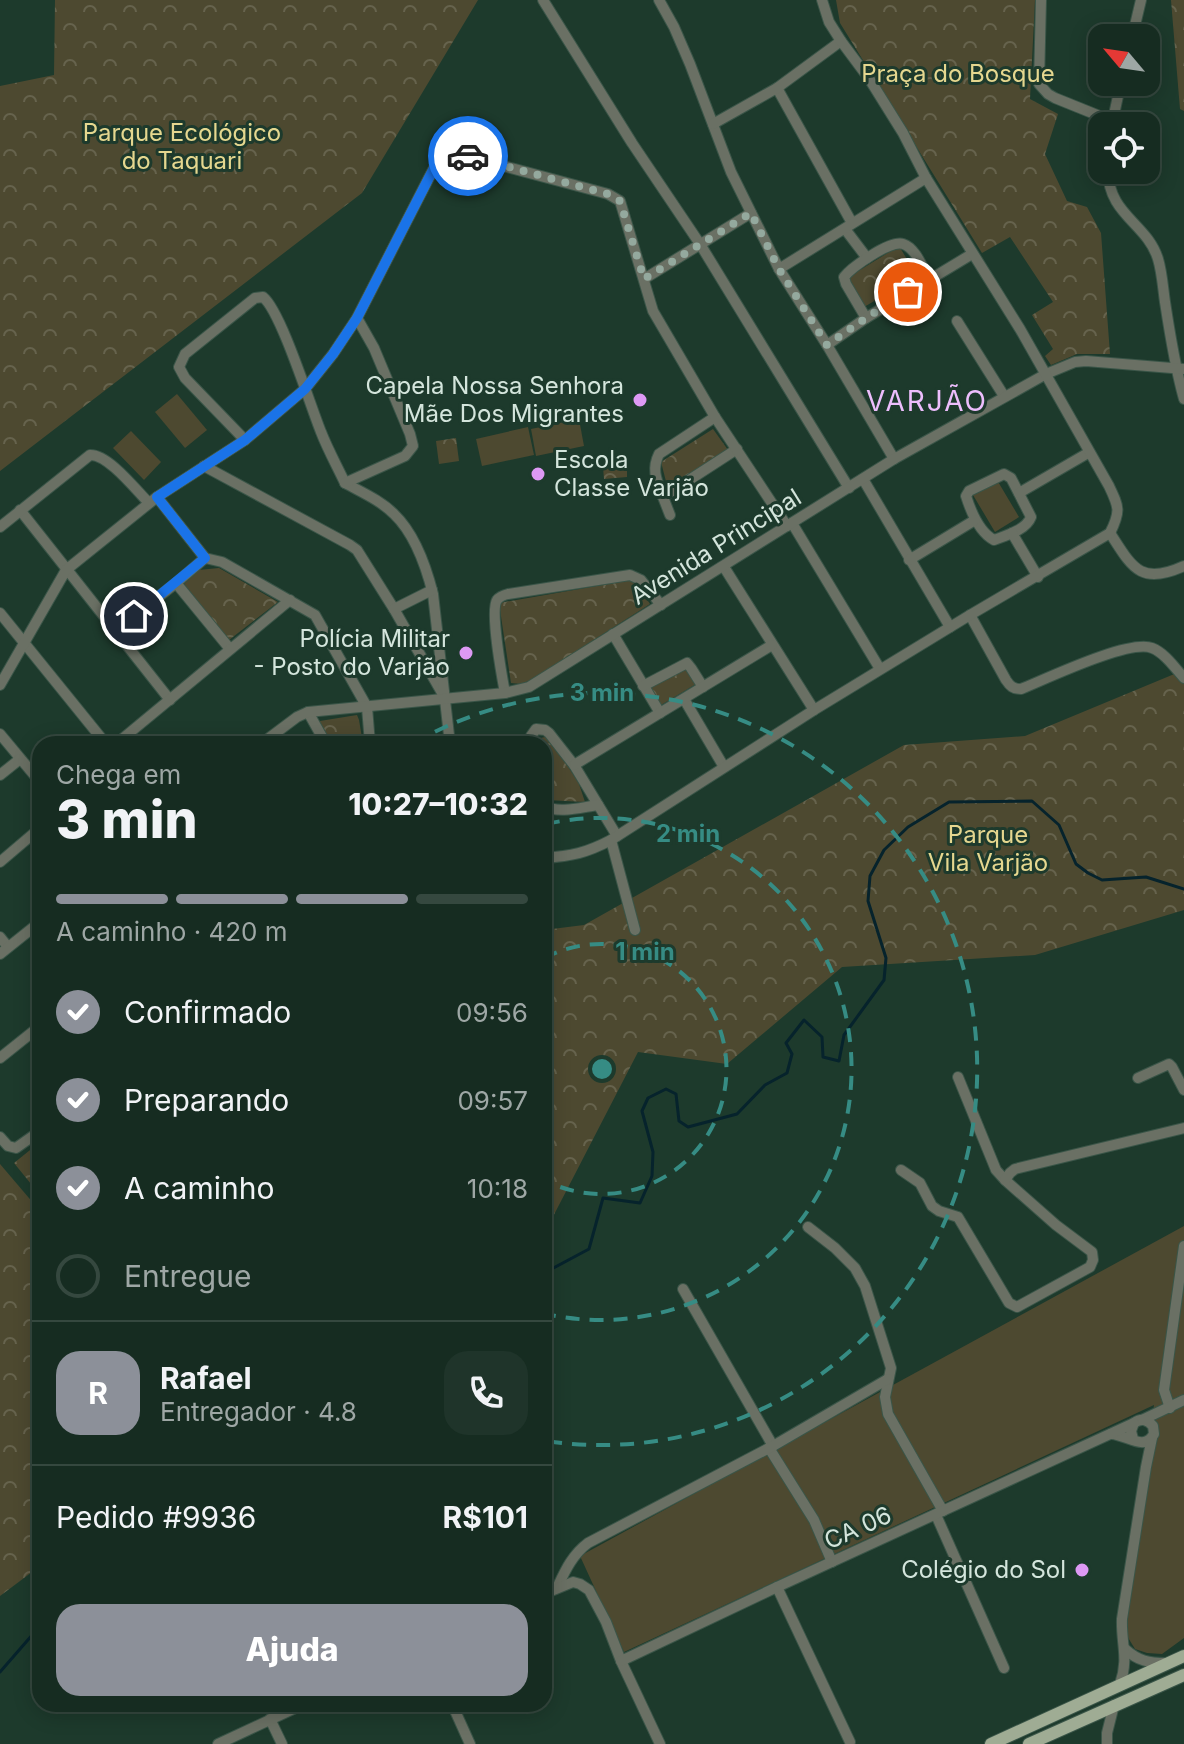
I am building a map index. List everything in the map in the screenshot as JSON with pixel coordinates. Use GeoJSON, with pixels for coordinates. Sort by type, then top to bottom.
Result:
{"type":"FeatureCollection","features":[{"type":"Feature","properties":{"kind":"main road"},"geometry":{"type":"LineString","coordinates":[[991,1744],[1184,1656]]}},
{"type":"Feature","properties":{"kind":"main road"},"geometry":{"type":"LineString","coordinates":[[1029,1744],[1184,1675]]}},
{"type":"Feature","properties":{"kind":"street"},"geometry":{"type":"LineString","coordinates":[[543,0],[632,143],[700,244],[849,488]]}},
{"type":"Feature","properties":{"kind":"street"},"geometry":{"type":"LineString","coordinates":[[659,0],[679,39],[731,172],[779,269],[894,459]]}},
{"type":"Feature","properties":{"kind":"street"},"geometry":{"type":"LineString","coordinates":[[552,857],[593,850],[880,669],[1110,533],[1115,523],[1119,507],[1109,486],[1020,329],[926,178],[881,96],[829,22],[822,0]]}},
{"type":"Feature","properties":{"kind":"street"},"geometry":{"type":"LineString","coordinates":[[1041,0],[1039,84],[1048,94],[1088,113]]}},
{"type":"Feature","properties":{"kind":"street"},"geometry":{"type":"LineString","coordinates":[[1135,24],[1141,0]]}},
{"type":"Feature","properties":{"kind":"street"},"geometry":{"type":"LineString","coordinates":[[713,124],[777,88],[841,41]]}},
{"type":"Feature","properties":{"kind":"street"},"geometry":{"type":"LineString","coordinates":[[777,88],[867,258]]}},
{"type":"Feature","properties":{"kind":"street"},"geometry":{"type":"LineString","coordinates":[[0,685],[66,570],[153,500],[245,440],[305,389],[357,318],[436,164],[448,155],[466,156],[620,201],[657,319],[715,417],[790,524],[880,669]]}},
{"type":"Feature","properties":{"kind":"street"},"geometry":{"type":"LineString","coordinates":[[779,269],[926,178]]}},
{"type":"Feature","properties":{"kind":"street"},"geometry":{"type":"LineString","coordinates":[[1109,184],[1116,202],[1145,236],[1158,259],[1184,399]]}},
{"type":"Feature","properties":{"kind":"street"},"geometry":{"type":"LineString","coordinates":[[644,279],[751,213]]}},
{"type":"Feature","properties":{"kind":"street"},"geometry":{"type":"LineString","coordinates":[[866,318],[844,277],[867,258],[893,244],[903,244],[917,257],[929,279]]}},
{"type":"Feature","properties":{"kind":"street"},"geometry":{"type":"LineString","coordinates":[[827,345],[972,254]]}},
{"type":"Feature","properties":{"kind":"street"},"geometry":{"type":"LineString","coordinates":[[245,440],[180,372],[181,360],[255,298],[263,297],[270,303],[280,325],[321,433],[345,483],[395,514],[420,554],[432,590],[449,736]]}},
{"type":"Feature","properties":{"kind":"street"},"geometry":{"type":"LineString","coordinates":[[345,483],[405,456],[413,446],[374,348],[357,318]]}},
{"type":"Feature","properties":{"kind":"street"},"geometry":{"type":"LineString","coordinates":[[957,321],[1004,396]]}},
{"type":"Feature","properties":{"kind":"street","name":"Avenida Principal"},"geometry":{"type":"LineString","coordinates":[[272,736],[308,712],[505,693],[529,687],[894,459],[1046,374],[1075,362],[1086,361],[1180,369]]}},
{"type":"Feature","properties":{"kind":"street"},"geometry":{"type":"LineString","coordinates":[[670,515],[654,472],[655,462],[659,454],[715,417]]}},
{"type":"Feature","properties":{"kind":"street"},"geometry":{"type":"LineString","coordinates":[[663,497],[737,449]]}},
{"type":"Feature","properties":{"kind":"street"},"geometry":{"type":"LineString","coordinates":[[1019,493],[1088,453]]}},
{"type":"Feature","properties":{"kind":"street"},"geometry":{"type":"LineString","coordinates":[[0,527],[81,461],[95,454],[153,500],[205,558],[222,562],[315,615],[367,707],[369,736]]}},
{"type":"Feature","properties":{"kind":"street"},"geometry":{"type":"LineString","coordinates":[[204,466],[350,545],[362,557],[445,698]]}},
{"type":"Feature","properties":{"kind":"street"},"geometry":{"type":"LineString","coordinates":[[1004,474],[1011,478],[1019,493],[1031,517],[1028,524],[994,540],[990,538],[975,520],[966,493],[1004,474]]}},
{"type":"Feature","properties":{"kind":"street"},"geometry":{"type":"LineString","coordinates":[[863,479],[950,627]]}},
{"type":"Feature","properties":{"kind":"street"},"geometry":{"type":"LineString","coordinates":[[20,510],[170,700]]}},
{"type":"Feature","properties":{"kind":"street"},"geometry":{"type":"LineString","coordinates":[[909,560],[975,520]]}},
{"type":"Feature","properties":{"kind":"street"},"geometry":{"type":"LineString","coordinates":[[1012,533],[1038,577]]}},
{"type":"Feature","properties":{"kind":"street"},"geometry":{"type":"LineString","coordinates":[[1110,533],[1131,565],[1146,575],[1184,566]]}},
{"type":"Feature","properties":{"kind":"street"},"geometry":{"type":"LineString","coordinates":[[115,631],[205,558]]}},
{"type":"Feature","properties":{"kind":"street"},"geometry":{"type":"LineString","coordinates":[[724,567],[814,710]]}},
{"type":"Feature","properties":{"kind":"street"},"geometry":{"type":"LineString","coordinates":[[505,693],[495,619],[496,602],[500,597],[630,575],[641,580],[661,605]]}},
{"type":"Feature","properties":{"kind":"street"},"geometry":{"type":"LineString","coordinates":[[176,583],[230,649]]}},
{"type":"Feature","properties":{"kind":"street"},"geometry":{"type":"LineString","coordinates":[[394,609],[432,590]]}},
{"type":"Feature","properties":{"kind":"street"},"geometry":{"type":"LineString","coordinates":[[126,736],[290,600]]}},
{"type":"Feature","properties":{"kind":"street"},"geometry":{"type":"LineString","coordinates":[[0,613],[100,736]]}},
{"type":"Feature","properties":{"kind":"street"},"geometry":{"type":"LineString","coordinates":[[970,615],[1006,680],[1016,689],[1139,646],[1157,651],[1184,678]]}},
{"type":"Feature","properties":{"kind":"street"},"geometry":{"type":"LineString","coordinates":[[613,634],[660,713]]}},
{"type":"Feature","properties":{"kind":"street"},"geometry":{"type":"LineString","coordinates":[[574,765],[772,645]]}},
{"type":"Feature","properties":{"kind":"street"},"geometry":{"type":"LineString","coordinates":[[643,686],[687,663],[703,687]]}},
{"type":"Feature","properties":{"kind":"street"},"geometry":{"type":"LineString","coordinates":[[684,699],[724,767]]}},
{"type":"Feature","properties":{"kind":"street"},"geometry":{"type":"LineString","coordinates":[[308,712],[322,736]]}},
{"type":"Feature","properties":{"kind":"street"},"geometry":{"type":"LineString","coordinates":[[531,736],[533,731],[540,728],[551,736]]}},
{"type":"Feature","properties":{"kind":"street"},"geometry":{"type":"LineString","coordinates":[[0,734],[32,773]]}},
{"type":"Feature","properties":{"kind":"street"},"geometry":{"type":"LineString","coordinates":[[552,737],[574,765],[616,836],[635,930]]}},
{"type":"Feature","properties":{"kind":"street"},"geometry":{"type":"LineString","coordinates":[[0,775],[20,759]]}},
{"type":"Feature","properties":{"kind":"street"},"geometry":{"type":"LineString","coordinates":[[552,809],[598,805]]}},
{"type":"Feature","properties":{"kind":"street"},"geometry":{"type":"LineString","coordinates":[[0,862],[32,835]]}},
{"type":"Feature","properties":{"kind":"street"},"geometry":{"type":"LineString","coordinates":[[0,937],[4,951],[32,928]]}},
{"type":"Feature","properties":{"kind":"street"},"geometry":{"type":"LineString","coordinates":[[0,1058],[32,1032]]}},
{"type":"Feature","properties":{"kind":"street"},"geometry":{"type":"LineString","coordinates":[[1138,1078],[1169,1064],[1184,1090]]}},
{"type":"Feature","properties":{"kind":"street"},"geometry":{"type":"LineString","coordinates":[[901,1170],[920,1183],[932,1206],[958,1217],[1009,1303],[1017,1307],[1090,1267],[1092,1252],[1056,1225],[996,1170],[958,1077]]}},
{"type":"Feature","properties":{"kind":"street"},"geometry":{"type":"LineString","coordinates":[[1005,1180],[1015,1169],[1183,1129]]}},
{"type":"Feature","properties":{"kind":"street"},"geometry":{"type":"LineString","coordinates":[[1,1139],[8,1146],[16,1148],[32,1137]]}},
{"type":"Feature","properties":{"kind":"street"},"geometry":{"type":"LineString","coordinates":[[808,1227],[855,1268],[865,1286],[891,1368],[885,1397],[888,1414],[940,1513],[1004,1668]]}},
{"type":"Feature","properties":{"kind":"street"},"geometry":{"type":"LineString","coordinates":[[1170,1408],[1164,1390],[1184,1246]]}},
{"type":"Feature","properties":{"kind":"street"},"geometry":{"type":"LineString","coordinates":[[683,1289],[814,1520],[832,1562]]}},
{"type":"Feature","properties":{"kind":"street"},"geometry":{"type":"LineString","coordinates":[[557,1588],[571,1560],[588,1543],[771,1447],[888,1379]]}},
{"type":"Feature","properties":{"kind":"street","name":"CA 06"},"geometry":{"type":"LineString","coordinates":[[621,1661],[1184,1400]]}},
{"type":"Feature","properties":{"kind":"street"},"geometry":{"type":"LineString","coordinates":[[1120,1684],[1125,1667],[1122,1619],[1154,1434],[1150,1422],[1138,1421],[1131,1431],[1146,1467]]}},
{"type":"Feature","properties":{"kind":"street"},"geometry":{"type":"LineString","coordinates":[[1111,1434],[1145,1443],[1152,1438]]}},
{"type":"Feature","properties":{"kind":"street"},"geometry":{"type":"LineString","coordinates":[[552,1590],[573,1582],[589,1590],[660,1744]]}},
{"type":"Feature","properties":{"kind":"street"},"geometry":{"type":"LineString","coordinates":[[777,1587],[850,1742]]}},
{"type":"Feature","properties":{"kind":"street"},"geometry":{"type":"LineString","coordinates":[[1125,1649],[1149,1663],[1168,1663]]}},
{"type":"Feature","properties":{"kind":"street"},"geometry":{"type":"LineString","coordinates":[[1107,1738],[1114,1705]]}},
{"type":"Feature","properties":{"kind":"street"},"geometry":{"type":"LineString","coordinates":[[218,1744],[286,1712]]}},
{"type":"Feature","properties":{"kind":"street"},"geometry":{"type":"LineString","coordinates":[[456,1712],[470,1744]]}},
{"type":"Feature","properties":{"kind":"street"},"geometry":{"type":"LineString","coordinates":[[1093,1715],[1107,1738]]}},
{"type":"Feature","properties":{"kind":"street"},"geometry":{"type":"LineString","coordinates":[[270,1719],[282,1744]]}},
{"type":"Feature","properties":{"kind":"green space","name":"Parque Ecológico do Taquari"},"geometry":{"type":"Polygon","coordinates":[[[55,0],[478,0],[362,193],[0,471],[0,86],[54,75],[55,0]]]}},
{"type":"Feature","properties":{"kind":"green space","name":"Praça do Bosque"},"geometry":{"type":"Polygon","coordinates":[[[836,0],[1035,0],[1030,99],[1058,114],[1045,154],[1067,201],[1087,207],[1101,233],[1110,354],[1077,354],[1051,365],[1045,356],[1053,349],[1032,315],[1053,302],[1010,237],[982,253],[840,23],[836,0]]]}},
{"type":"Feature","properties":{"kind":"green space"},"geometry":{"type":"Polygon","coordinates":[[[1171,0],[1184,0],[1184,111],[1180,109],[1171,0]]]}},
{"type":"Feature","properties":{"kind":"green space"},"geometry":{"type":"Polygon","coordinates":[[[899,246],[917,276],[864,307],[847,278],[899,246]]]}},
{"type":"Feature","properties":{"kind":"green space"},"geometry":{"type":"Polygon","coordinates":[[[177,394],[207,430],[185,448],[155,412],[177,394]]]}},
{"type":"Feature","properties":{"kind":"green space"},"geometry":{"type":"Polygon","coordinates":[[[579,419],[584,446],[536,456],[531,429],[579,419]]]}},
{"type":"Feature","properties":{"kind":"green space"},"geometry":{"type":"Polygon","coordinates":[[[528,427],[534,455],[482,466],[476,439],[528,427]]]}},
{"type":"Feature","properties":{"kind":"green space"},"geometry":{"type":"Polygon","coordinates":[[[713,429],[728,450],[668,489],[661,462],[713,429]]]}},
{"type":"Feature","properties":{"kind":"green space"},"geometry":{"type":"Polygon","coordinates":[[[131,431],[161,462],[144,480],[113,448],[131,431]]]}},
{"type":"Feature","properties":{"kind":"green space"},"geometry":{"type":"Polygon","coordinates":[[[456,438],[459,461],[439,464],[436,441],[456,438]]]}},
{"type":"Feature","properties":{"kind":"green space"},"geometry":{"type":"Polygon","coordinates":[[[627,466],[627,477],[604,479],[603,467],[627,466]]]}},
{"type":"Feature","properties":{"kind":"green space"},"geometry":{"type":"Polygon","coordinates":[[[997,480],[1019,517],[995,532],[973,495],[997,480]]]}},
{"type":"Feature","properties":{"kind":"green space"},"geometry":{"type":"Polygon","coordinates":[[[219,568],[278,602],[229,640],[184,584],[199,570],[219,568]]]}},
{"type":"Feature","properties":{"kind":"green space"},"geometry":{"type":"Polygon","coordinates":[[[631,580],[650,604],[531,680],[521,684],[511,683],[499,603],[631,580]]]}},
{"type":"Feature","properties":{"kind":"green space"},"geometry":{"type":"Polygon","coordinates":[[[684,665],[696,684],[661,705],[650,687],[684,665]]]}},
{"type":"Feature","properties":{"kind":"green space","name":"Parque Vila Varjão"},"geometry":{"type":"Polygon","coordinates":[[[1184,670],[1184,910],[1035,955],[842,967],[727,1064],[638,1052],[552,1219],[552,929],[584,925],[904,745],[1025,736],[1184,670]]]}},
{"type":"Feature","properties":{"kind":"green space"},"geometry":{"type":"Polygon","coordinates":[[[357,715],[362,736],[325,736],[319,728],[320,721],[357,715]]]}},
{"type":"Feature","properties":{"kind":"green space"},"geometry":{"type":"Polygon","coordinates":[[[552,741],[579,784],[585,802],[552,800],[552,741]]]}},
{"type":"Feature","properties":{"kind":"green space"},"geometry":{"type":"Polygon","coordinates":[[[32,1148],[32,1185],[14,1163],[32,1148]]]}},
{"type":"Feature","properties":{"kind":"green space"},"geometry":{"type":"Polygon","coordinates":[[[0,1164],[32,1202],[32,1572],[0,1596],[0,1164]]]}},
{"type":"Feature","properties":{"kind":"green space"},"geometry":{"type":"Polygon","coordinates":[[[1184,1226],[1184,1638],[1162,1654],[1147,1653],[1135,1649],[1124,1631],[1154,1405],[624,1652],[580,1556],[1184,1226]]]}},
{"type":"Feature","properties":{"kind":"waterway"},"geometry":{"type":"LineString","coordinates":[[552,1269],[589,1249],[603,1198],[640,1203],[652,1176],[653,1152],[642,1111],[648,1098],[666,1089],[676,1094],[679,1121],[688,1127],[737,1114],[765,1085],[787,1073],[792,1054],[786,1043],[804,1020],[822,1037],[823,1057],[839,1061],[844,1035],[884,980],[886,958],[868,901],[870,876],[884,850],[908,827],[949,802],[1032,801],[1059,825],[1076,864],[1088,873],[1102,880],[1146,877],[1184,889]]}},
{"type":"Feature","properties":{"kind":"waterway"},"geometry":{"type":"LineString","coordinates":[[0,1672],[32,1635]]}},
{"type":"Feature","properties":{"kind":"way so far"},"geometry":{"type":"LineString","coordinates":[[468,156],[608,194],[620,201],[644,279],[751,213],[779,269],[827,345],[908,292]]}},
{"type":"Feature","properties":{"kind":"place","name":"Capela Nossa Senhora Mãe Dos Migrantes"},"geometry":{"type":"Point","coordinates":[640,400]}},
{"type":"Feature","properties":{"kind":"place","name":"Escola Classe Varjão"},"geometry":{"type":"Point","coordinates":[538,474]}},
{"type":"Feature","properties":{"kind":"place","name":"Polícia Militar - Posto do Varjão"},"geometry":{"type":"Point","coordinates":[466,653]}},
{"type":"Feature","properties":{"kind":"place","name":"Colégio do Sol"},"geometry":{"type":"Point","coordinates":[1082,1570]}},
{"type":"Feature","properties":{"kind":"district","name":"VARJÃO"},"geometry":{"type":"Point","coordinates":[927,401]}},
{"type":"Feature","properties":{"kind":"route"},"geometry":{"type":"LineString","coordinates":[[134,616],[205,558],[157,497],[245,440],[305,389],[357,318],[436,164],[448,155],[468,156]]}}]}
